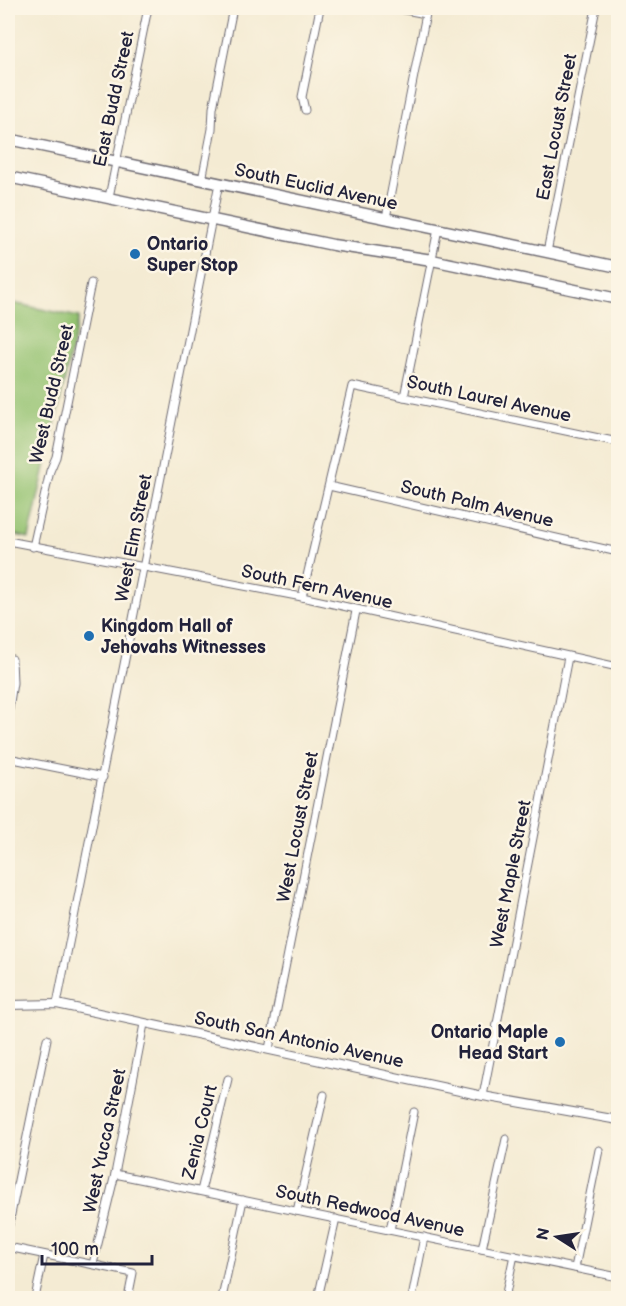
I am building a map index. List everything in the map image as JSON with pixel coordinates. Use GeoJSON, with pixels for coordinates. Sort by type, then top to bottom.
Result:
{"type":"FeatureCollection","features":[{"type":"Feature","properties":{"kind":"main road","name":"South Euclid Avenue"},"geometry":{"type":"LineString","coordinates":[[8,139],[618,267]]}},
{"type":"Feature","properties":{"kind":"main road"},"geometry":{"type":"LineString","coordinates":[[8,177],[333,245],[432,260],[618,299]]}},
{"type":"Feature","properties":{"kind":"street","name":"East Budd Street"},"geometry":{"type":"LineString","coordinates":[[110,197],[148,8]]}},
{"type":"Feature","properties":{"kind":"street"},"geometry":{"type":"LineString","coordinates":[[202,180],[212,129],[213,108],[233,8]]}},
{"type":"Feature","properties":{"kind":"street"},"geometry":{"type":"LineString","coordinates":[[305,110],[302,97],[320,8]]}},
{"type":"Feature","properties":{"kind":"street"},"geometry":{"type":"LineString","coordinates":[[386,218],[426,14],[395,8]]}},
{"type":"Feature","properties":{"kind":"street","name":"East Locust Street"},"geometry":{"type":"LineString","coordinates":[[547,252],[596,8]]}},
{"type":"Feature","properties":{"kind":"street","name":"West Elm Street"},"geometry":{"type":"LineString","coordinates":[[57,1004],[219,183]]}},
{"type":"Feature","properties":{"kind":"street"},"geometry":{"type":"LineString","coordinates":[[404,397],[438,229]]}},
{"type":"Feature","properties":{"kind":"street","name":"West Budd Street"},"geometry":{"type":"LineString","coordinates":[[33,547],[50,471],[56,457],[91,283]]}},
{"type":"Feature","properties":{"kind":"street","name":"South Laurel Avenue"},"geometry":{"type":"LineString","coordinates":[[329,486],[352,386],[618,442]]}},
{"type":"Feature","properties":{"kind":"street"},"geometry":{"type":"LineString","coordinates":[[302,597],[329,486]]}},
{"type":"Feature","properties":{"kind":"street","name":"South Palm Avenue"},"geometry":{"type":"LineString","coordinates":[[329,486],[618,552]]}},
{"type":"Feature","properties":{"kind":"street","name":"South Fern Avenue"},"geometry":{"type":"LineString","coordinates":[[8,542],[302,597],[356,611],[618,667]]}},
{"type":"Feature","properties":{"kind":"street","name":"West Locust Street"},"geometry":{"type":"LineString","coordinates":[[269,1049],[356,611]]}},
{"type":"Feature","properties":{"kind":"street","name":"West Maple Street"},"geometry":{"type":"LineString","coordinates":[[483,1096],[568,657]]}},
{"type":"Feature","properties":{"kind":"street"},"geometry":{"type":"LineString","coordinates":[[8,715],[13,683],[12,659]]}},
{"type":"Feature","properties":{"kind":"street"},"geometry":{"type":"LineString","coordinates":[[8,758],[103,777]]}},
{"type":"Feature","properties":{"kind":"street","name":"South San Antonio Avenue"},"geometry":{"type":"LineString","coordinates":[[8,1005],[57,1004],[483,1096],[618,1120]]}},
{"type":"Feature","properties":{"kind":"street","name":"West Yucca Street"},"geometry":{"type":"LineString","coordinates":[[93,1264],[115,1173],[144,1024]]}},
{"type":"Feature","properties":{"kind":"street"},"geometry":{"type":"LineString","coordinates":[[8,1229],[47,1039]]}},
{"type":"Feature","properties":{"kind":"street","name":"Zenia Court"},"geometry":{"type":"LineString","coordinates":[[201,1191],[228,1079]]}},
{"type":"Feature","properties":{"kind":"street"},"geometry":{"type":"LineString","coordinates":[[297,1211],[324,1095]]}},
{"type":"Feature","properties":{"kind":"street"},"geometry":{"type":"LineString","coordinates":[[390,1230],[414,1112]]}},
{"type":"Feature","properties":{"kind":"street"},"geometry":{"type":"LineString","coordinates":[[482,1249],[506,1138]]}},
{"type":"Feature","properties":{"kind":"street"},"geometry":{"type":"LineString","coordinates":[[575,1268],[599,1150]]}},
{"type":"Feature","properties":{"kind":"street","name":"South Redwood Avenue"},"geometry":{"type":"LineString","coordinates":[[115,1173],[618,1277]]}},
{"type":"Feature","properties":{"kind":"street"},"geometry":{"type":"LineString","coordinates":[[222,1299],[243,1200]]}},
{"type":"Feature","properties":{"kind":"street"},"geometry":{"type":"LineString","coordinates":[[318,1299],[336,1219]]}},
{"type":"Feature","properties":{"kind":"street"},"geometry":{"type":"LineString","coordinates":[[412,1299],[424,1237]]}},
{"type":"Feature","properties":{"kind":"street"},"geometry":{"type":"LineString","coordinates":[[8,1246],[133,1273],[128,1299]]}},
{"type":"Feature","properties":{"kind":"street"},"geometry":{"type":"LineString","coordinates":[[35,1299],[44,1255]]}},
{"type":"Feature","properties":{"kind":"street"},"geometry":{"type":"LineString","coordinates":[[505,1299],[514,1256]]}},
{"type":"Feature","properties":{"kind":"green space"},"geometry":{"type":"Polygon","coordinates":[[[8,302],[79,317],[29,538],[8,533],[8,302]]]}},
{"type":"Feature","properties":{"kind":"place","name":"Ontario Super Stop"},"geometry":{"type":"Point","coordinates":[135,254]}},
{"type":"Feature","properties":{"kind":"place","name":"Kingdom Hall of Jehovahs Witnesses"},"geometry":{"type":"Point","coordinates":[89,636]}},
{"type":"Feature","properties":{"kind":"place","name":"Ontario Maple Head Start"},"geometry":{"type":"Point","coordinates":[560,1042]}}]}
